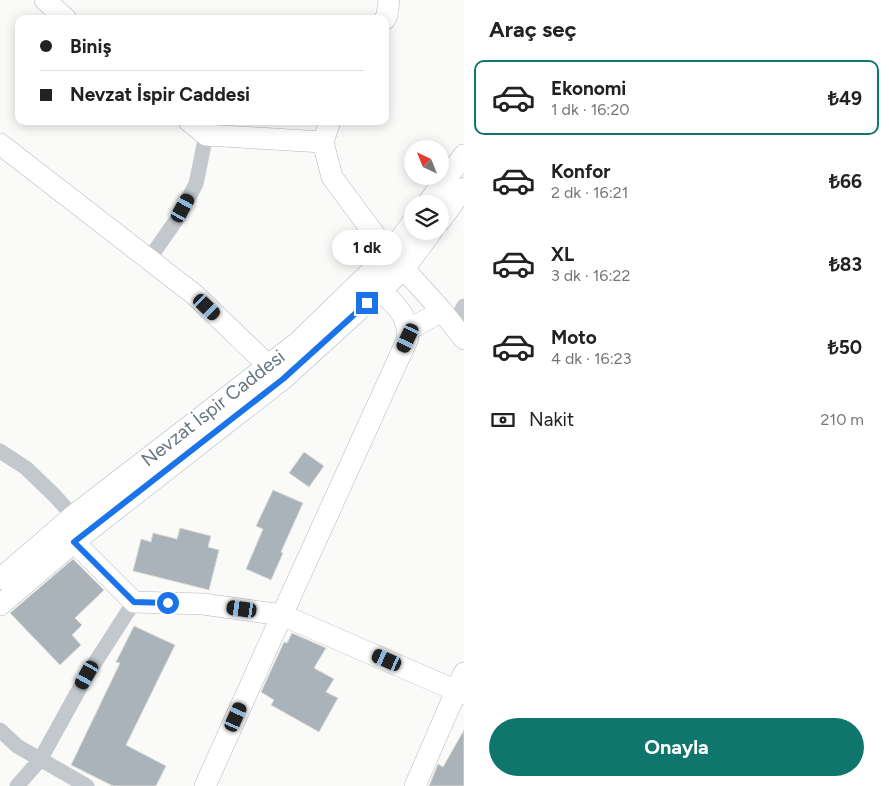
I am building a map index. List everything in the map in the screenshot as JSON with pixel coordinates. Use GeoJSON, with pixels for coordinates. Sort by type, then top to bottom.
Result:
{"type":"FeatureCollection","features":[{"type":"Feature","properties":{"kind":"street"},"geometry":{"type":"LineString","coordinates":[[45,0],[62,15]]}},
{"type":"Feature","properties":{"kind":"street"},"geometry":{"type":"LineString","coordinates":[[387,15],[389,0]]}},
{"type":"Feature","properties":{"kind":"street"},"geometry":{"type":"LineString","coordinates":[[194,125],[206,135],[323,142]]}},
{"type":"Feature","properties":{"kind":"street"},"geometry":{"type":"LineString","coordinates":[[329,125],[323,142],[332,177],[389,254],[453,325]]}},
{"type":"Feature","properties":{"kind":"street"},"geometry":{"type":"LineString","coordinates":[[149,259],[177,219],[196,184],[206,135]]}},
{"type":"Feature","properties":{"kind":"street"},"geometry":{"type":"LineString","coordinates":[[0,144],[195,295],[276,372]]}},
{"type":"Feature","properties":{"kind":"street"},"geometry":{"type":"LineString","coordinates":[[434,195],[464,155]]}},
{"type":"Feature","properties":{"kind":"street"},"geometry":{"type":"LineString","coordinates":[[449,209],[464,188]]}},
{"type":"Feature","properties":{"kind":"street","name":"Nevzat İspir Caddesi"},"geometry":{"type":"LineString","coordinates":[[0,605],[276,372],[297,343],[389,254],[404,234]]}},
{"type":"Feature","properties":{"kind":"street","name":"Nevzat İspir Caddesi"},"geometry":{"type":"LineString","coordinates":[[0,579],[73,516],[276,372],[381,291],[404,269],[425,240]]}},
{"type":"Feature","properties":{"kind":"street"},"geometry":{"type":"LineString","coordinates":[[205,786],[408,338],[406,321],[400,310],[381,291]]}},
{"type":"Feature","properties":{"kind":"street"},"geometry":{"type":"LineString","coordinates":[[453,325],[464,306]]}},
{"type":"Feature","properties":{"kind":"street"},"geometry":{"type":"LineString","coordinates":[[408,330],[453,325]]}},
{"type":"Feature","properties":{"kind":"street"},"geometry":{"type":"LineString","coordinates":[[0,451],[26,468],[56,496],[73,516]]}},
{"type":"Feature","properties":{"kind":"street"},"geometry":{"type":"LineString","coordinates":[[74,542],[134,602],[203,604],[282,614],[462,686],[416,786]]}},
{"type":"Feature","properties":{"kind":"street"},"geometry":{"type":"LineString","coordinates":[[17,786],[40,760],[87,675],[134,602]]}},
{"type":"Feature","properties":{"kind":"street"},"geometry":{"type":"LineString","coordinates":[[0,730],[18,746],[87,786]]}},
{"type":"Feature","properties":{"kind":"building"},"geometry":{"type":"Polygon","coordinates":[[[304,452],[324,466],[309,487],[289,473],[304,452]]]}},
{"type":"Feature","properties":{"kind":"building"},"geometry":{"type":"Polygon","coordinates":[[[273,490],[303,503],[281,552],[283,553],[271,580],[246,569],[263,529],[256,526],[273,490]]]}},
{"type":"Feature","properties":{"kind":"building"},"geometry":{"type":"Polygon","coordinates":[[[180,528],[211,536],[208,547],[219,550],[209,590],[133,571],[141,539],[151,542],[153,533],[177,539],[180,528]]]}},
{"type":"Feature","properties":{"kind":"building"},"geometry":{"type":"Polygon","coordinates":[[[73,559],[104,590],[75,618],[82,625],[72,635],[81,645],[60,665],[10,613],[73,559]]]}},
{"type":"Feature","properties":{"kind":"building"},"geometry":{"type":"Polygon","coordinates":[[[134,626],[175,645],[126,745],[166,766],[156,786],[113,786],[71,765],[120,663],[116,662],[134,626]]]}},
{"type":"Feature","properties":{"kind":"building"},"geometry":{"type":"Polygon","coordinates":[[[292,633],[326,648],[314,668],[334,679],[326,692],[338,698],[319,732],[271,705],[274,700],[261,692],[284,642],[287,643],[292,633]]]}},
{"type":"Feature","properties":{"kind":"building"},"geometry":{"type":"Polygon","coordinates":[[[464,730],[464,786],[429,786],[438,764],[443,767],[464,730]]]}},
{"type":"Feature","properties":{"kind":"route"},"geometry":{"type":"LineString","coordinates":[[168,603],[134,602],[74,542],[283,379],[367,303]]}}]}
